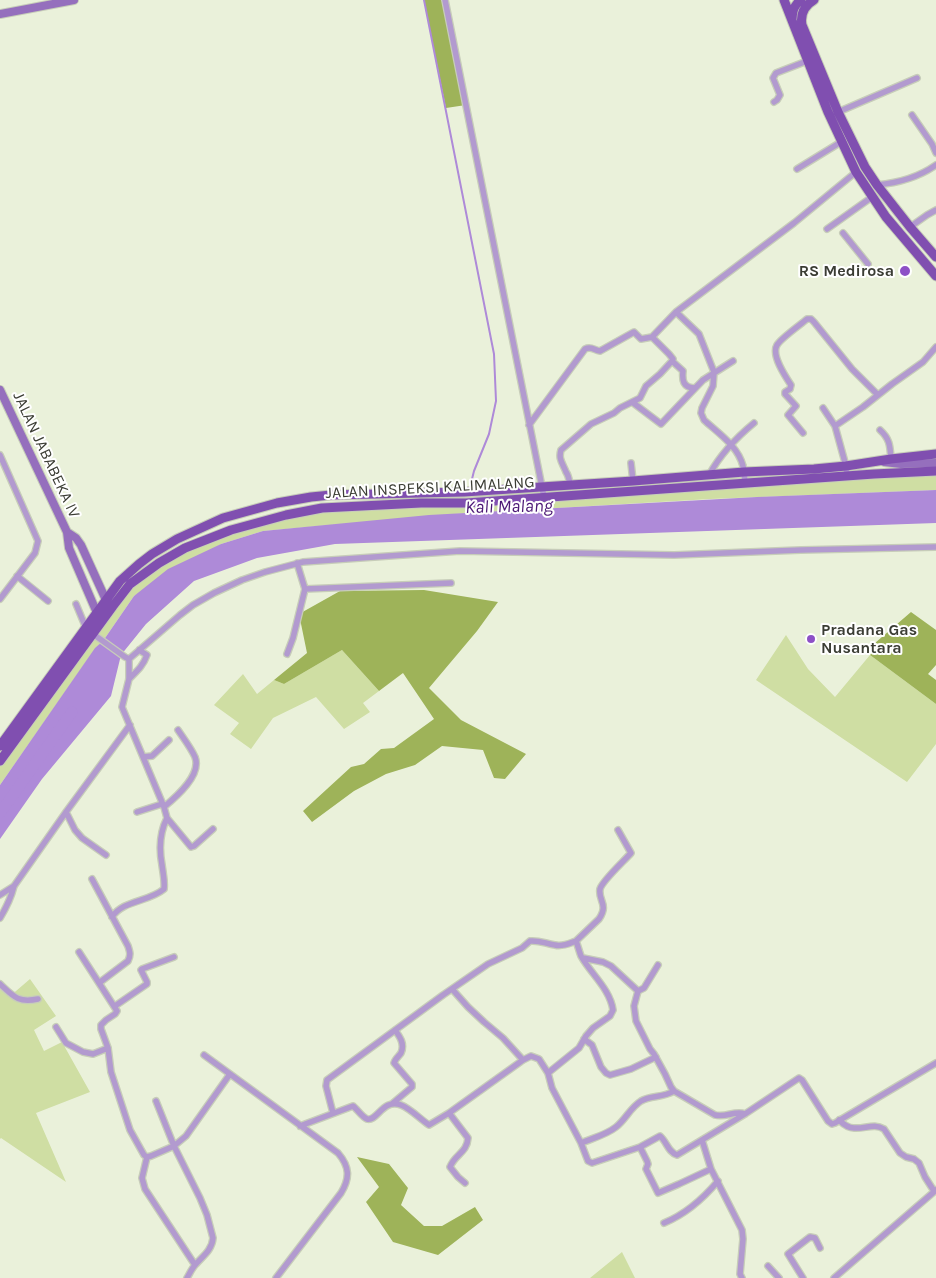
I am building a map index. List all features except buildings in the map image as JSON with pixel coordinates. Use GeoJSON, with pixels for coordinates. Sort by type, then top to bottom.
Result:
{"type":"FeatureCollection","features":[{"type":"Feature","properties":{"kind":"main road"},"geometry":{"type":"LineString","coordinates":[[784,0],[828,112],[856,172],[886,217],[936,276]]}},
{"type":"Feature","properties":{"kind":"main road"},"geometry":{"type":"LineString","coordinates":[[792,20],[792,13],[802,2]]}},
{"type":"Feature","properties":{"kind":"main road"},"geometry":{"type":"LineString","coordinates":[[802,2],[802,25],[838,112],[865,167],[910,227],[936,257]]}},
{"type":"Feature","properties":{"kind":"main road","name":"JALAN INSPEKSI KALIMALANG"},"geometry":{"type":"LineString","coordinates":[[119,591],[150,569],[185,548],[231,530],[286,515],[322,508],[466,502],[745,483],[847,471],[877,461],[936,454]]}},
{"type":"Feature","properties":{"kind":"main road","name":"JALAN INSPEKSI KALIMALANG"},"geometry":{"type":"LineString","coordinates":[[0,746],[119,591],[128,574],[146,559],[185,536],[223,518],[277,503],[331,495],[439,493],[744,472],[847,471],[874,474],[936,471]]}},
{"type":"Feature","properties":{"kind":"main road"},"geometry":{"type":"LineString","coordinates":[[672,478],[674,488]]}},
{"type":"Feature","properties":{"kind":"main road"},"geometry":{"type":"LineString","coordinates":[[612,482],[613,492]]}},
{"type":"Feature","properties":{"kind":"main road"},"geometry":{"type":"LineString","coordinates":[[307,498],[309,511]]}},
{"type":"Feature","properties":{"kind":"main road","name":"JALAN INSPEKSI KALIMALANG"},"geometry":{"type":"LineString","coordinates":[[0,761],[89,631]]}},
{"type":"Feature","properties":{"kind":"street"},"geometry":{"type":"LineString","coordinates":[[0,14],[74,0]]}},
{"type":"Feature","properties":{"kind":"street"},"geometry":{"type":"LineString","coordinates":[[445,0],[544,497]]}},
{"type":"Feature","properties":{"kind":"street"},"geometry":{"type":"LineString","coordinates":[[774,102],[780,95],[773,78],[774,75],[807,61]]}},
{"type":"Feature","properties":{"kind":"street"},"geometry":{"type":"LineString","coordinates":[[838,112],[917,78]]}},
{"type":"Feature","properties":{"kind":"street"},"geometry":{"type":"LineString","coordinates":[[912,115],[936,153]]}},
{"type":"Feature","properties":{"kind":"street"},"geometry":{"type":"LineString","coordinates":[[798,169],[841,142]]}},
{"type":"Feature","properties":{"kind":"street"},"geometry":{"type":"LineString","coordinates":[[877,185],[897,182],[935,167]]}},
{"type":"Feature","properties":{"kind":"street"},"geometry":{"type":"LineString","coordinates":[[529,425],[585,349],[592,348],[600,351],[634,332],[641,339],[652,337],[676,312],[764,246],[856,172]]}},
{"type":"Feature","properties":{"kind":"street"},"geometry":{"type":"LineString","coordinates":[[826,229],[872,197]]}},
{"type":"Feature","properties":{"kind":"street"},"geometry":{"type":"LineString","coordinates":[[910,227],[927,214],[936,210]]}},
{"type":"Feature","properties":{"kind":"street"},"geometry":{"type":"LineString","coordinates":[[844,233],[868,264]]}},
{"type":"Feature","properties":{"kind":"street"},"geometry":{"type":"LineString","coordinates":[[676,312],[699,334],[714,372],[714,386],[702,408],[702,418],[731,444],[740,457],[745,483]]}},
{"type":"Feature","properties":{"kind":"street"},"geometry":{"type":"LineString","coordinates":[[803,433],[788,414],[796,406],[785,394],[791,385],[776,358],[775,351],[778,343],[807,319],[811,319],[814,322],[852,369],[878,395]]}},
{"type":"Feature","properties":{"kind":"street"},"geometry":{"type":"LineString","coordinates":[[652,337],[670,354],[672,362],[683,370],[682,379],[684,383],[695,388]]}},
{"type":"Feature","properties":{"kind":"street"},"geometry":{"type":"LineString","coordinates":[[835,426],[923,362],[936,347]]}},
{"type":"Feature","properties":{"kind":"street"},"geometry":{"type":"LineString","coordinates":[[632,402],[661,424],[695,388],[714,372],[732,361]]}},
{"type":"Feature","properties":{"kind":"street"},"geometry":{"type":"LineString","coordinates":[[570,485],[560,457],[561,450],[591,424],[640,398],[646,386],[672,362]]}},
{"type":"Feature","properties":{"kind":"street","name":"JALAN JABABEKA IV"},"geometry":{"type":"LineString","coordinates":[[0,390],[67,532],[69,548],[100,616]]}},
{"type":"Feature","properties":{"kind":"street"},"geometry":{"type":"LineString","coordinates":[[823,408],[835,426],[847,471]]}},
{"type":"Feature","properties":{"kind":"street"},"geometry":{"type":"LineString","coordinates":[[709,475],[713,466],[731,444],[754,423]]}},
{"type":"Feature","properties":{"kind":"street"},"geometry":{"type":"LineString","coordinates":[[880,430],[884,433],[891,448],[891,459]]}},
{"type":"Feature","properties":{"kind":"street"},"geometry":{"type":"LineString","coordinates":[[0,455],[36,537],[37,545],[35,553],[0,599]]}},
{"type":"Feature","properties":{"kind":"street"},"geometry":{"type":"LineString","coordinates":[[877,461],[903,464],[936,462]]}},
{"type":"Feature","properties":{"kind":"street"},"geometry":{"type":"LineString","coordinates":[[631,463],[633,481]]}},
{"type":"Feature","properties":{"kind":"street"},"geometry":{"type":"LineString","coordinates":[[874,474],[903,464]]}},
{"type":"Feature","properties":{"kind":"street","name":"JALAN JABABEKA IV"},"geometry":{"type":"LineString","coordinates":[[67,532],[76,538],[81,545],[110,603]]}},
{"type":"Feature","properties":{"kind":"street"},"geometry":{"type":"LineString","coordinates":[[126,658],[139,650],[180,614],[214,593],[242,580],[298,563],[407,554],[460,552],[674,555],[936,547]]}},
{"type":"Feature","properties":{"kind":"street"},"geometry":{"type":"LineString","coordinates":[[287,654],[293,638],[305,589],[298,563]]}},
{"type":"Feature","properties":{"kind":"street"},"geometry":{"type":"LineString","coordinates":[[17,576],[48,601]]}},
{"type":"Feature","properties":{"kind":"street"},"geometry":{"type":"LineString","coordinates":[[305,589],[450,583]]}},
{"type":"Feature","properties":{"kind":"street"},"geometry":{"type":"LineString","coordinates":[[76,604],[89,631],[126,658],[129,679],[122,707],[167,818],[190,847],[213,829]]}},
{"type":"Feature","properties":{"kind":"street"},"geometry":{"type":"LineString","coordinates":[[129,679],[140,669],[147,655],[139,650]]}},
{"type":"Feature","properties":{"kind":"street"},"geometry":{"type":"LineString","coordinates":[[0,918],[11,897],[14,886],[130,725]]}},
{"type":"Feature","properties":{"kind":"street"},"geometry":{"type":"LineString","coordinates":[[137,812],[163,805],[177,797],[186,787],[196,768],[195,757],[178,730]]}},
{"type":"Feature","properties":{"kind":"street"},"geometry":{"type":"LineString","coordinates":[[143,757],[152,756],[170,740]]}},
{"type":"Feature","properties":{"kind":"street"},"geometry":{"type":"LineString","coordinates":[[66,812],[75,830],[82,838],[106,855]]}},
{"type":"Feature","properties":{"kind":"street"},"geometry":{"type":"LineString","coordinates":[[112,917],[121,909],[164,889],[160,842],[167,818]]}},
{"type":"Feature","properties":{"kind":"street"},"geometry":{"type":"LineString","coordinates":[[333,1113],[326,1086],[327,1080],[452,988],[488,964],[522,948],[530,941],[543,941],[558,946],[576,941],[599,919],[604,906],[600,894],[603,882],[631,853],[618,830]]}},
{"type":"Feature","properties":{"kind":"street"},"geometry":{"type":"LineString","coordinates":[[92,879],[128,946],[130,957],[128,961],[99,983]]}},
{"type":"Feature","properties":{"kind":"street"},"geometry":{"type":"LineString","coordinates":[[0,895],[14,886]]}},
{"type":"Feature","properties":{"kind":"street"},"geometry":{"type":"LineString","coordinates":[[548,1073],[579,1048],[593,1028],[610,1016],[614,1010],[608,994],[580,955],[576,941]]}},
{"type":"Feature","properties":{"kind":"street"},"geometry":{"type":"LineString","coordinates":[[79,952],[117,1011],[106,1020],[101,1029],[108,1048],[111,1072],[130,1130],[134,1140],[147,1157]]}},
{"type":"Feature","properties":{"kind":"street"},"geometry":{"type":"LineString","coordinates":[[115,1006],[147,984],[142,969],[174,957]]}},
{"type":"Feature","properties":{"kind":"street"},"geometry":{"type":"LineString","coordinates":[[583,958],[603,962],[610,966],[638,991]]}},
{"type":"Feature","properties":{"kind":"street"},"geometry":{"type":"LineString","coordinates":[[658,965],[644,988],[638,991],[634,1006],[635,1017],[671,1087],[715,1115],[721,1117],[740,1112],[746,1114]]}},
{"type":"Feature","properties":{"kind":"street"},"geometry":{"type":"LineString","coordinates":[[0,984],[19,1000],[38,1000]]}},
{"type":"Feature","properties":{"kind":"street"},"geometry":{"type":"LineString","coordinates":[[452,988],[468,1007],[503,1038],[523,1060]]}},
{"type":"Feature","properties":{"kind":"street"},"geometry":{"type":"LineString","coordinates":[[56,1026],[66,1042],[84,1052],[93,1054],[108,1048]]}},
{"type":"Feature","properties":{"kind":"street"},"geometry":{"type":"LineString","coordinates":[[300,1126],[353,1106],[366,1119],[370,1119],[412,1087],[412,1084],[394,1063],[403,1044],[395,1030]]}},
{"type":"Feature","properties":{"kind":"street"},"geometry":{"type":"LineString","coordinates":[[584,1039],[592,1044],[601,1067],[610,1075],[631,1069],[656,1057]]}},
{"type":"Feature","properties":{"kind":"street"},"geometry":{"type":"LineString","coordinates":[[204,1055],[338,1153],[346,1167],[348,1175],[341,1193],[276,1278]]}},
{"type":"Feature","properties":{"kind":"street"},"geometry":{"type":"LineString","coordinates":[[393,1103],[405,1107],[429,1125],[449,1114],[531,1056],[539,1059],[548,1073],[552,1088],[581,1143],[588,1161],[592,1163],[640,1146],[660,1136],[673,1154],[677,1155],[746,1114],[799,1078],[828,1121],[832,1124],[936,1063]]}},
{"type":"Feature","properties":{"kind":"street"},"geometry":{"type":"LineString","coordinates":[[147,1157],[174,1146],[186,1136],[230,1074]]}},
{"type":"Feature","properties":{"kind":"street"},"geometry":{"type":"LineString","coordinates":[[581,1143],[616,1127],[642,1100],[664,1095],[674,1090]]}},
{"type":"Feature","properties":{"kind":"street"},"geometry":{"type":"LineString","coordinates":[[156,1101],[174,1146],[200,1198],[213,1238],[210,1249],[195,1265],[187,1278]]}},
{"type":"Feature","properties":{"kind":"street"},"geometry":{"type":"LineString","coordinates":[[449,1114],[468,1138],[467,1146],[450,1167],[465,1183]]}},
{"type":"Feature","properties":{"kind":"street"},"geometry":{"type":"LineString","coordinates":[[834,1278],[935,1191],[918,1162],[900,1153],[883,1128],[875,1126],[848,1127],[839,1120]]}},
{"type":"Feature","properties":{"kind":"street"},"geometry":{"type":"LineString","coordinates":[[702,1140],[711,1168],[743,1234],[740,1274],[742,1278]]}},
{"type":"Feature","properties":{"kind":"street"},"geometry":{"type":"LineString","coordinates":[[640,1146],[648,1161],[646,1169],[657,1192],[679,1184],[711,1168]]}},
{"type":"Feature","properties":{"kind":"street"},"geometry":{"type":"LineString","coordinates":[[147,1157],[142,1178],[145,1189],[195,1265]]}},
{"type":"Feature","properties":{"kind":"street"},"geometry":{"type":"LineString","coordinates":[[664,1223],[688,1210],[704,1197],[718,1181]]}},
{"type":"Feature","properties":{"kind":"street"},"geometry":{"type":"LineString","coordinates":[[803,1278],[788,1254],[812,1237],[815,1238],[820,1248]]}},
{"type":"Feature","properties":{"kind":"street"},"geometry":{"type":"LineString","coordinates":[[768,1266],[778,1278]]}},
{"type":"Feature","properties":{"kind":"green space"},"geometry":{"type":"Polygon","coordinates":[[[424,0],[445,0],[466,105],[446,108],[424,0]]]}},
{"type":"Feature","properties":{"kind":"green space"},"geometry":{"type":"Polygon","coordinates":[[[936,470],[936,490],[710,499],[455,514],[263,531],[221,544],[134,596],[0,785],[0,761],[126,589],[185,548],[303,512],[936,470]]]}},
{"type":"Feature","properties":{"kind":"green space"},"geometry":{"type":"Polygon","coordinates":[[[424,590],[498,602],[477,631],[429,688],[461,720],[526,754],[505,779],[494,778],[483,750],[442,746],[415,765],[386,774],[354,791],[312,822],[303,811],[351,767],[364,764],[381,749],[394,748],[434,719],[403,673],[379,691],[342,650],[284,684],[274,680],[307,653],[299,614],[340,591],[424,590]]]}},
{"type":"Feature","properties":{"kind":"green space"},"geometry":{"type":"Polygon","coordinates":[[[911,612],[936,630],[936,665],[928,674],[936,680],[936,704],[870,655],[875,643],[911,612]]]}},
{"type":"Feature","properties":{"kind":"green space"},"geometry":{"type":"Polygon","coordinates":[[[786,635],[808,669],[835,697],[870,655],[936,704],[936,744],[907,782],[756,680],[786,635]]]}},
{"type":"Feature","properties":{"kind":"green space"},"geometry":{"type":"Polygon","coordinates":[[[342,650],[379,691],[363,703],[370,712],[344,729],[316,697],[273,718],[251,749],[230,734],[239,723],[214,705],[243,674],[257,694],[274,680],[284,684],[342,650]]]}},
{"type":"Feature","properties":{"kind":"green space"},"geometry":{"type":"Polygon","coordinates":[[[30,979],[56,1016],[34,1030],[44,1051],[62,1042],[90,1092],[36,1113],[66,1182],[0,1139],[0,989],[9,997],[30,979]]]}},
{"type":"Feature","properties":{"kind":"green space"},"geometry":{"type":"Polygon","coordinates":[[[357,1157],[389,1164],[408,1188],[401,1205],[424,1226],[442,1226],[475,1207],[483,1220],[438,1255],[393,1242],[366,1202],[379,1187],[357,1157]]]}},
{"type":"Feature","properties":{"kind":"green space"},"geometry":{"type":"Polygon","coordinates":[[[622,1252],[635,1278],[590,1278],[622,1252]]]}},
{"type":"Feature","properties":{"kind":"shaded area"},"geometry":{"type":"Polygon","coordinates":[[[936,490],[936,523],[335,544],[257,558],[194,581],[146,624],[121,655],[111,696],[42,779],[0,839],[0,785],[95,648],[103,641],[134,596],[168,569],[221,544],[263,531],[429,515],[757,497],[936,490]]]}},
{"type":"Feature","properties":{"kind":"waterway"},"geometry":{"type":"LineString","coordinates":[[424,0],[494,354],[496,401],[489,434],[471,483]]}},
{"type":"Feature","properties":{"kind":"waterway"},"geometry":{"type":"LineString","coordinates":[[472,508],[473,516]]}},
{"type":"Feature","properties":{"kind":"waterway","name":"Kali Malang"},"geometry":{"type":"LineString","coordinates":[[0,813],[72,712]]}},
{"type":"Feature","properties":{"kind":"place","name":"RS Medirosa"},"geometry":{"type":"Point","coordinates":[905,271]}},
{"type":"Feature","properties":{"kind":"place","name":"Pradana Gas Nusantara"},"geometry":{"type":"Point","coordinates":[811,639]}}]}
